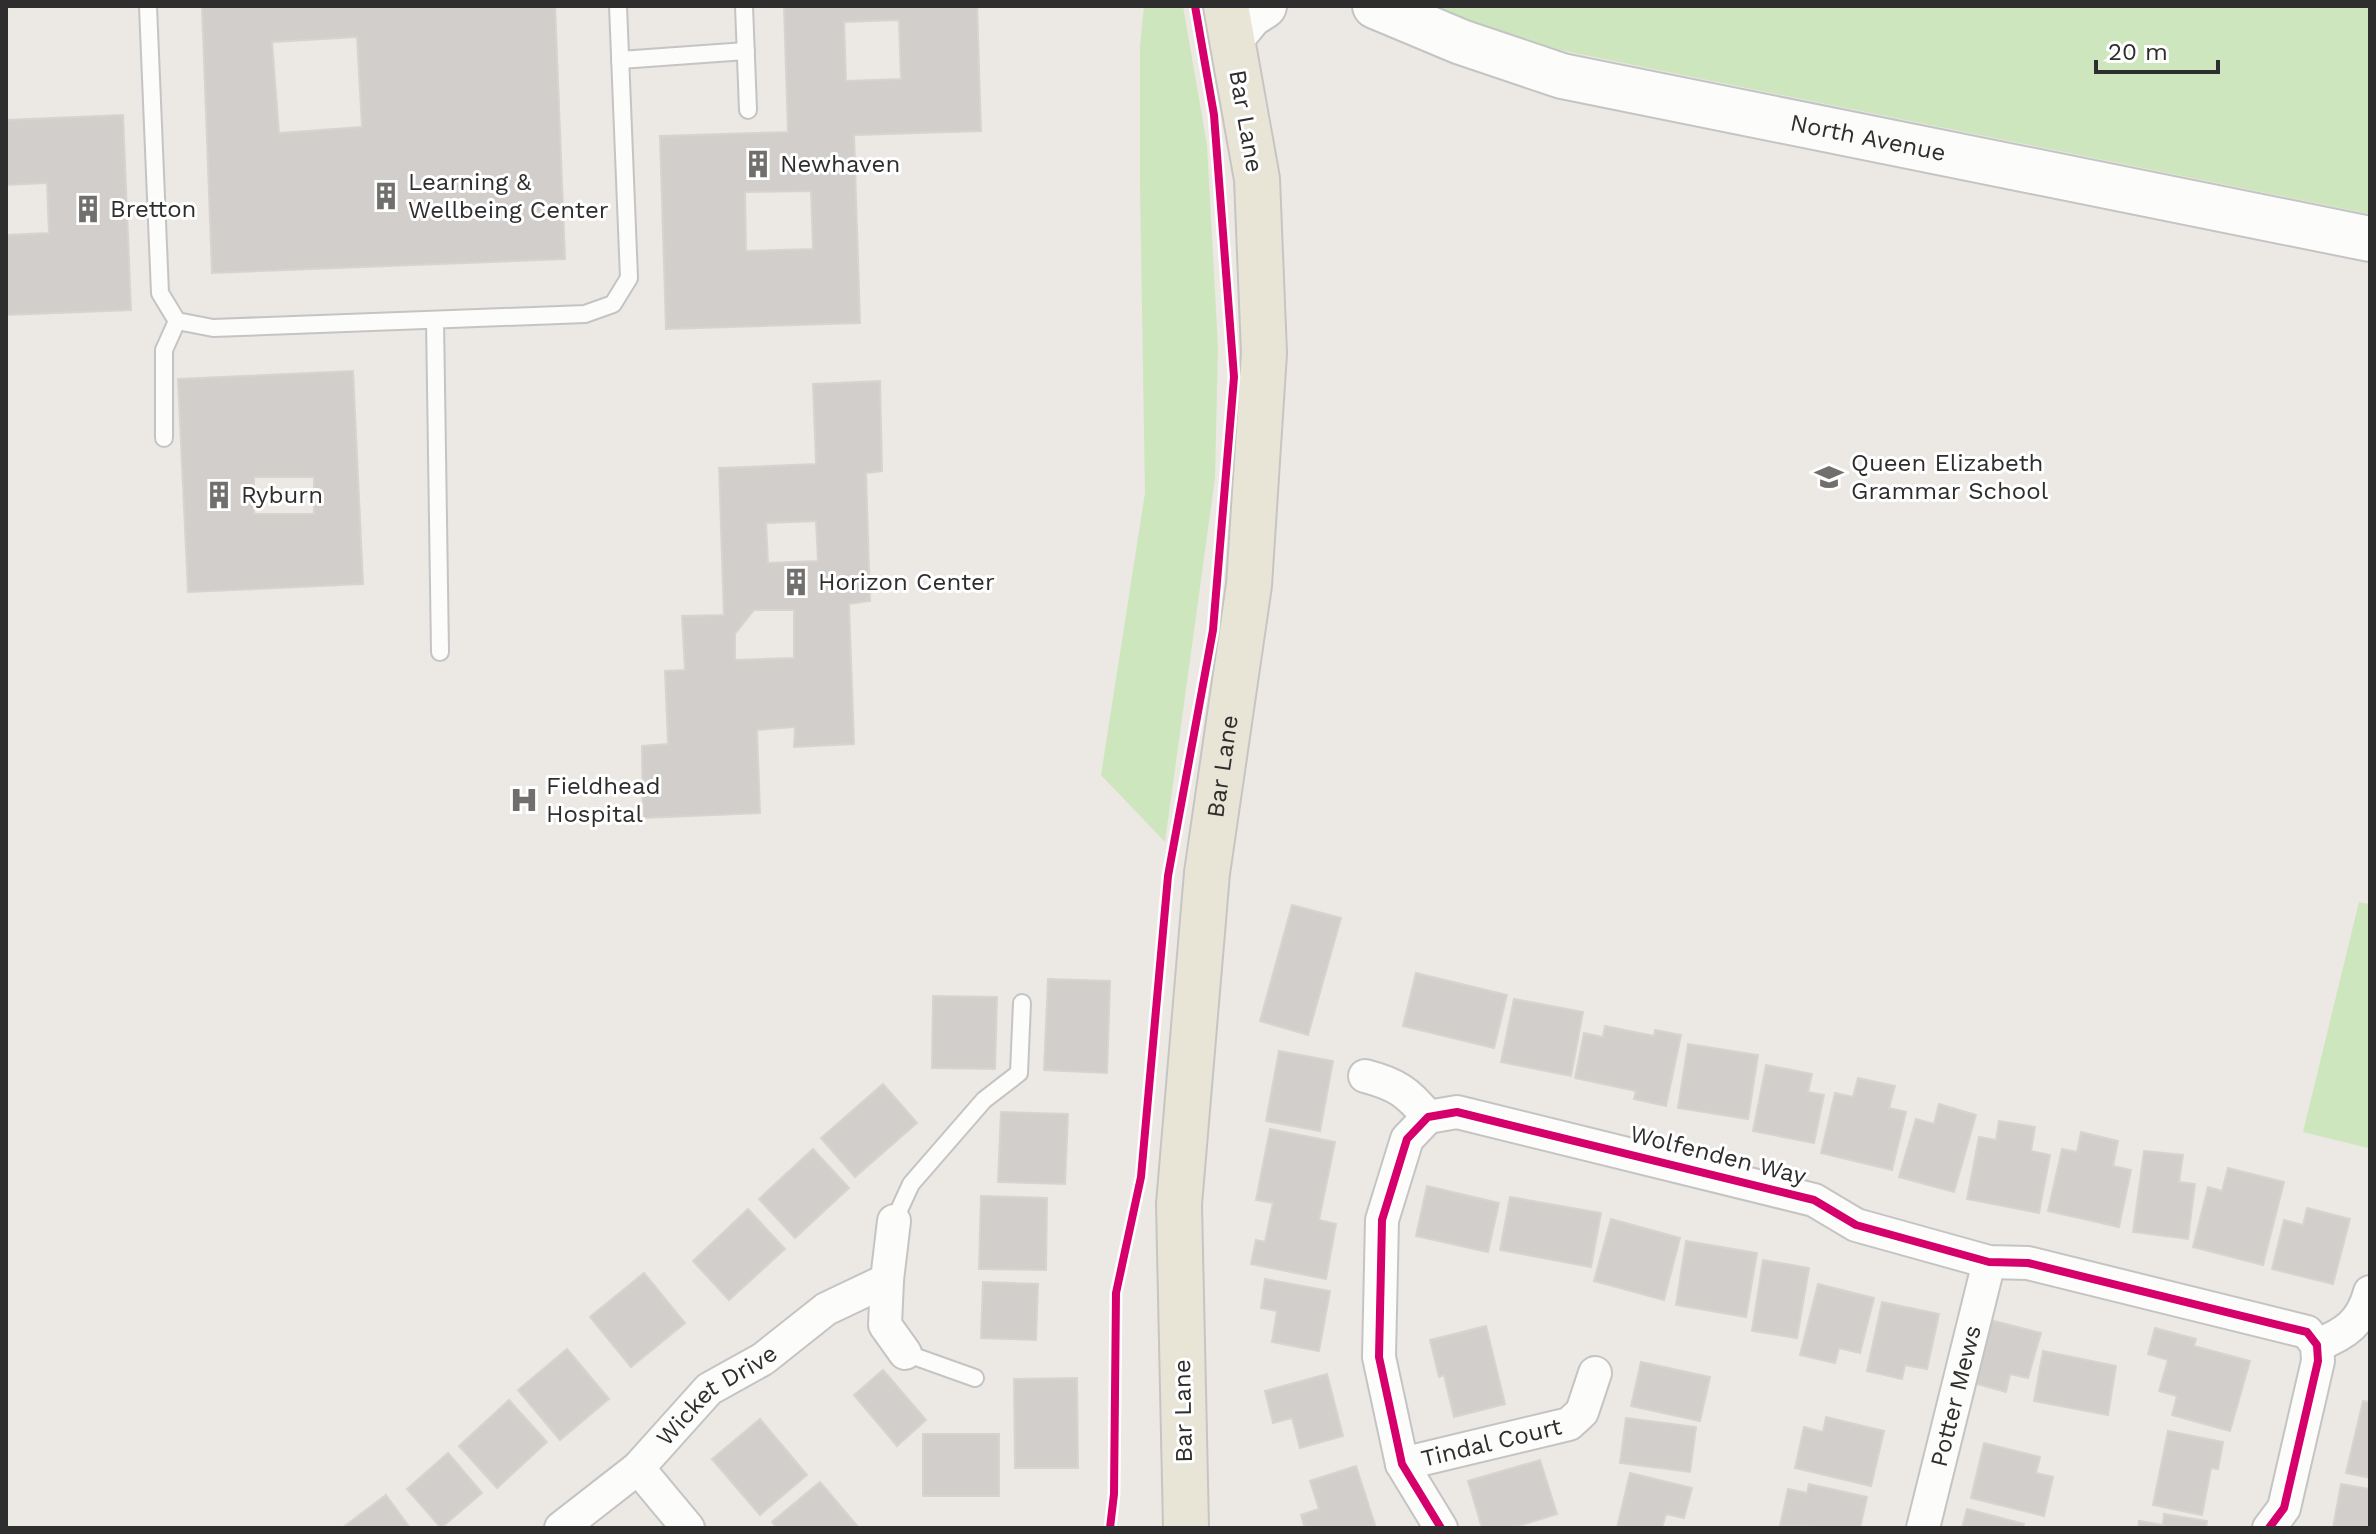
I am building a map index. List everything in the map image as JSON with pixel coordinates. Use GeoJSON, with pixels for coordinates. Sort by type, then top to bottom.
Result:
{"type":"FeatureCollection","features":[{"type":"Feature","properties":{"kind":"main road","name":"Bar Lane"},"geometry":{"type":"LineString","coordinates":[[1186,1528],[1179,1204],[1207,873],[1249,585],[1264,353],[1257,179],[1229,21]]}},
{"type":"Feature","properties":{"kind":"street"},"geometry":{"type":"LineString","coordinates":[[1229,21],[1250,15],[1264,6]]}},
{"type":"Feature","properties":{"kind":"street","name":"North Avenue"},"geometry":{"type":"LineString","coordinates":[[1375,6],[1461,42],[1562,76],[2370,239]]}},
{"type":"Feature","properties":{"kind":"street"},"geometry":{"type":"LineString","coordinates":[[1365,1076],[1385,1081],[1409,1093],[1428,1117],[1407,1139],[1382,1220],[1379,1357],[1402,1464],[1441,1528]]}},
{"type":"Feature","properties":{"kind":"street","name":"Wolfenden Way"},"geometry":{"type":"LineString","coordinates":[[1428,1117],[1457,1112],[1814,1200],[1856,1225],[1989,1262],[2028,1263],[2307,1332],[2317,1345]]}},
{"type":"Feature","properties":{"kind":"street"},"geometry":{"type":"LineString","coordinates":[[894,1221],[885,1325],[905,1353]]}},
{"type":"Feature","properties":{"kind":"street","name":"Potter Mews"},"geometry":{"type":"LineString","coordinates":[[1923,1528],[1989,1262]]}},
{"type":"Feature","properties":{"kind":"street","name":"Wicket Drive"},"geometry":{"type":"LineString","coordinates":[[561,1528],[638,1468],[709,1389],[763,1359],[826,1309],[887,1280]]}},
{"type":"Feature","properties":{"kind":"street"},"geometry":{"type":"LineString","coordinates":[[2269,1528],[2284,1508],[2318,1361],[2317,1345],[2355,1326],[2366,1308],[2370,1292]]}},
{"type":"Feature","properties":{"kind":"street","name":"Tindal Court"},"geometry":{"type":"LineString","coordinates":[[1402,1464],[1569,1424],[1582,1412],[1595,1373]]}},
{"type":"Feature","properties":{"kind":"street"},"geometry":{"type":"LineString","coordinates":[[638,1468],[688,1528]]}},
{"type":"Feature","properties":{"kind":"lane"},"geometry":{"type":"LineString","coordinates":[[148,6],[160,293],[177,321],[213,328],[585,314],[613,304],[629,278],[618,6]]}},
{"type":"Feature","properties":{"kind":"lane"},"geometry":{"type":"LineString","coordinates":[[744,6],[748,110]]}},
{"type":"Feature","properties":{"kind":"lane"},"geometry":{"type":"LineString","coordinates":[[620,60],[746,51]]}},
{"type":"Feature","properties":{"kind":"lane"},"geometry":{"type":"LineString","coordinates":[[435,320],[440,652]]}},
{"type":"Feature","properties":{"kind":"lane"},"geometry":{"type":"LineString","coordinates":[[164,438],[164,350],[177,321]]}},
{"type":"Feature","properties":{"kind":"lane"},"geometry":{"type":"LineString","coordinates":[[894,1221],[911,1184],[984,1100],[1019,1073],[1022,1003]]}},
{"type":"Feature","properties":{"kind":"lane"},"geometry":{"type":"LineString","coordinates":[[905,1353],[975,1378]]}},
{"type":"Feature","properties":{"kind":"green space"},"geometry":{"type":"Polygon","coordinates":[[[1144,6],[1183,6],[1207,145],[1218,347],[1215,478],[1165,842],[1101,775],[1145,493],[1140,185],[1140,47],[1144,6]]]}},
{"type":"Feature","properties":{"kind":"green space"},"geometry":{"type":"Polygon","coordinates":[[[1418,6],[2370,6],[2370,214],[1510,40],[1418,6]]]}},
{"type":"Feature","properties":{"kind":"green space"},"geometry":{"type":"Polygon","coordinates":[[[2359,902],[2370,904],[2368,1148],[2303,1132],[2359,902]]]}},
{"type":"Feature","properties":{"kind":"building","name":"Learning & Wellbeing Center"},"geometry":{"type":"Polygon","coordinates":[[[202,6],[555,6],[565,259],[212,273],[202,6]],[[357,37],[272,42],[279,133],[362,127],[357,37]]]}},
{"type":"Feature","properties":{"kind":"building","name":"Newhaven"},"geometry":{"type":"Polygon","coordinates":[[[784,6],[977,6],[981,131],[854,135],[860,323],[666,329],[660,136],[788,132],[784,6]],[[899,20],[844,22],[846,81],[901,79],[899,20]],[[811,191],[745,192],[746,251],[813,249],[811,191]]]}},
{"type":"Feature","properties":{"kind":"building","name":"Bretton"},"geometry":{"type":"Polygon","coordinates":[[[123,115],[131,310],[6,315],[6,235],[49,233],[47,183],[6,185],[6,120],[123,115]]]}},
{"type":"Feature","properties":{"kind":"building","name":"Ryburn"},"geometry":{"type":"Polygon","coordinates":[[[353,371],[363,584],[188,592],[178,379],[353,371]],[[254,477],[254,514],[314,514],[314,477],[254,477]]]}},
{"type":"Feature","properties":{"kind":"building","name":"Horizon Center"},"geometry":{"type":"Polygon","coordinates":[[[880,381],[882,471],[866,473],[870,601],[849,604],[854,744],[794,747],[795,727],[757,730],[760,813],[643,818],[642,746],[668,744],[665,671],[685,670],[682,616],[724,615],[719,468],[816,464],[813,384],[880,381]],[[816,521],[766,523],[768,563],[818,561],[816,521]],[[754,610],[735,634],[735,660],[794,658],[794,610],[754,610]]]}},
{"type":"Feature","properties":{"kind":"building"},"geometry":{"type":"Polygon","coordinates":[[[1292,905],[1341,918],[1308,1035],[1260,1021],[1292,905]]]}},
{"type":"Feature","properties":{"kind":"building"},"geometry":{"type":"Polygon","coordinates":[[[1416,973],[1507,995],[1494,1048],[1403,1026],[1416,973]]]}},
{"type":"Feature","properties":{"kind":"building"},"geometry":{"type":"Polygon","coordinates":[[[1048,979],[1110,981],[1107,1073],[1044,1070],[1048,979]]]}},
{"type":"Feature","properties":{"kind":"building"},"geometry":{"type":"Polygon","coordinates":[[[933,996],[997,997],[995,1069],[932,1068],[933,996]]]}},
{"type":"Feature","properties":{"kind":"building"},"geometry":{"type":"Polygon","coordinates":[[[1514,999],[1583,1012],[1571,1076],[1501,1062],[1514,999]]]}},
{"type":"Feature","properties":{"kind":"building"},"geometry":{"type":"Polygon","coordinates":[[[1605,1026],[1654,1036],[1655,1030],[1681,1035],[1666,1106],[1634,1099],[1636,1091],[1575,1078],[1584,1033],[1603,1037],[1605,1026]]]}},
{"type":"Feature","properties":{"kind":"building"},"geometry":{"type":"Polygon","coordinates":[[[1688,1044],[1758,1055],[1748,1119],[1678,1108],[1688,1044]]]}},
{"type":"Feature","properties":{"kind":"building"},"geometry":{"type":"Polygon","coordinates":[[[1279,1051],[1333,1061],[1320,1131],[1266,1121],[1279,1051]]]}},
{"type":"Feature","properties":{"kind":"building"},"geometry":{"type":"Polygon","coordinates":[[[1766,1065],[1812,1074],[1808,1092],[1824,1095],[1814,1143],[1753,1131],[1766,1065]]]}},
{"type":"Feature","properties":{"kind":"building"},"geometry":{"type":"Polygon","coordinates":[[[1858,1078],[1895,1086],[1889,1108],[1906,1112],[1892,1170],[1821,1153],[1835,1093],[1853,1097],[1858,1078]]]}},
{"type":"Feature","properties":{"kind":"building"},"geometry":{"type":"Polygon","coordinates":[[[883,1084],[917,1123],[855,1177],[821,1138],[883,1084]]]}},
{"type":"Feature","properties":{"kind":"building"},"geometry":{"type":"Polygon","coordinates":[[[1939,1104],[1976,1115],[1954,1192],[1899,1177],[1916,1119],[1934,1124],[1939,1104]]]}},
{"type":"Feature","properties":{"kind":"building"},"geometry":{"type":"Polygon","coordinates":[[[1001,1112],[1068,1114],[1065,1184],[998,1182],[1001,1112]]]}},
{"type":"Feature","properties":{"kind":"building"},"geometry":{"type":"Polygon","coordinates":[[[1999,1121],[2035,1127],[2031,1151],[2050,1155],[2039,1213],[1967,1199],[1979,1137],[1996,1140],[1999,1121]]]}},
{"type":"Feature","properties":{"kind":"building"},"geometry":{"type":"Polygon","coordinates":[[[1270,1129],[1335,1142],[1319,1220],[1336,1224],[1326,1279],[1251,1264],[1256,1240],[1265,1242],[1273,1203],[1256,1200],[1270,1129]]]}},
{"type":"Feature","properties":{"kind":"building"},"geometry":{"type":"Polygon","coordinates":[[[2081,1132],[2118,1141],[2113,1166],[2131,1170],[2119,1227],[2048,1211],[2062,1149],[2077,1152],[2081,1132]]]}},
{"type":"Feature","properties":{"kind":"building"},"geometry":{"type":"Polygon","coordinates":[[[813,1149],[849,1188],[795,1238],[759,1199],[813,1149]]]}},
{"type":"Feature","properties":{"kind":"building"},"geometry":{"type":"Polygon","coordinates":[[[2144,1151],[2183,1155],[2179,1182],[2195,1184],[2188,1239],[2133,1232],[2144,1151]]]}},
{"type":"Feature","properties":{"kind":"building"},"geometry":{"type":"Polygon","coordinates":[[[2228,1168],[2284,1182],[2263,1265],[2193,1247],[2208,1187],[2222,1191],[2228,1168]]]}},
{"type":"Feature","properties":{"kind":"building"},"geometry":{"type":"Polygon","coordinates":[[[1427,1186],[1499,1203],[1488,1252],[1416,1236],[1427,1186]]]}},
{"type":"Feature","properties":{"kind":"building"},"geometry":{"type":"Polygon","coordinates":[[[981,1196],[1047,1198],[1046,1270],[979,1269],[981,1196]]]}},
{"type":"Feature","properties":{"kind":"building"},"geometry":{"type":"Polygon","coordinates":[[[1510,1197],[1601,1213],[1591,1267],[1500,1250],[1510,1197]]]}},
{"type":"Feature","properties":{"kind":"building"},"geometry":{"type":"Polygon","coordinates":[[[2307,1208],[2350,1219],[2333,1284],[2272,1269],[2284,1220],[2303,1225],[2307,1208]]]}},
{"type":"Feature","properties":{"kind":"building"},"geometry":{"type":"Polygon","coordinates":[[[748,1209],[785,1249],[729,1300],[693,1261],[748,1209]]]}},
{"type":"Feature","properties":{"kind":"building"},"geometry":{"type":"Polygon","coordinates":[[[1611,1219],[1680,1238],[1664,1300],[1594,1281],[1611,1219]]]}},
{"type":"Feature","properties":{"kind":"building"},"geometry":{"type":"Polygon","coordinates":[[[1686,1241],[1757,1253],[1746,1317],[1676,1305],[1686,1241]]]}},
{"type":"Feature","properties":{"kind":"building"},"geometry":{"type":"Polygon","coordinates":[[[1763,1260],[1809,1268],[1797,1338],[1752,1331],[1763,1260]]]}},
{"type":"Feature","properties":{"kind":"building"},"geometry":{"type":"Polygon","coordinates":[[[644,1273],[685,1323],[631,1367],[590,1317],[644,1273]]]}},
{"type":"Feature","properties":{"kind":"building"},"geometry":{"type":"Polygon","coordinates":[[[1265,1279],[1330,1291],[1319,1351],[1272,1342],[1277,1311],[1261,1308],[1265,1279]]]}},
{"type":"Feature","properties":{"kind":"building"},"geometry":{"type":"Polygon","coordinates":[[[983,1282],[1038,1284],[1036,1340],[981,1338],[983,1282]]]}},
{"type":"Feature","properties":{"kind":"building"},"geometry":{"type":"Polygon","coordinates":[[[1818,1284],[1874,1298],[1860,1353],[1839,1348],[1835,1363],[1800,1355],[1818,1284]]]}},
{"type":"Feature","properties":{"kind":"building"},"geometry":{"type":"Polygon","coordinates":[[[1882,1302],[1939,1314],[1927,1369],[1905,1365],[1902,1379],[1867,1371],[1882,1302]]]}},
{"type":"Feature","properties":{"kind":"building"},"geometry":{"type":"Polygon","coordinates":[[[1979,1317],[2041,1333],[2028,1378],[2010,1374],[2006,1392],[1963,1380],[1979,1317]]]}},
{"type":"Feature","properties":{"kind":"building"},"geometry":{"type":"Polygon","coordinates":[[[1486,1326],[1505,1404],[1454,1417],[1444,1375],[1439,1377],[1430,1340],[1486,1326]]]}},
{"type":"Feature","properties":{"kind":"building"},"geometry":{"type":"Polygon","coordinates":[[[2155,1328],[2196,1339],[2194,1346],[2250,1361],[2230,1431],[2172,1415],[2177,1396],[2159,1391],[2168,1360],[2148,1354],[2155,1328]]]}},
{"type":"Feature","properties":{"kind":"building"},"geometry":{"type":"Polygon","coordinates":[[[567,1349],[609,1399],[560,1440],[518,1390],[567,1349]]]}},
{"type":"Feature","properties":{"kind":"building"},"geometry":{"type":"Polygon","coordinates":[[[2043,1351],[2116,1366],[2108,1415],[2034,1401],[2043,1351]]]}},
{"type":"Feature","properties":{"kind":"building"},"geometry":{"type":"Polygon","coordinates":[[[1641,1362],[1710,1377],[1700,1421],[1631,1406],[1641,1362]]]}},
{"type":"Feature","properties":{"kind":"building"},"geometry":{"type":"Polygon","coordinates":[[[883,1370],[926,1420],[897,1446],[854,1395],[883,1370]]]}},
{"type":"Feature","properties":{"kind":"building"},"geometry":{"type":"Polygon","coordinates":[[[1327,1374],[1343,1436],[1300,1448],[1292,1418],[1273,1423],[1265,1391],[1327,1374]]]}},
{"type":"Feature","properties":{"kind":"building"},"geometry":{"type":"Polygon","coordinates":[[[1077,1378],[1078,1468],[1015,1468],[1014,1379],[1077,1378]]]}},
{"type":"Feature","properties":{"kind":"building"},"geometry":{"type":"Polygon","coordinates":[[[509,1400],[547,1442],[497,1488],[459,1446],[509,1400]]]}},
{"type":"Feature","properties":{"kind":"building"},"geometry":{"type":"Polygon","coordinates":[[[2363,1401],[2370,1402],[2370,1478],[2346,1473],[2363,1401]]]}},
{"type":"Feature","properties":{"kind":"building"},"geometry":{"type":"Polygon","coordinates":[[[1826,1417],[1884,1431],[1871,1486],[1795,1468],[1804,1427],[1823,1432],[1826,1417]]]}},
{"type":"Feature","properties":{"kind":"building"},"geometry":{"type":"Polygon","coordinates":[[[1626,1418],[1696,1427],[1690,1472],[1620,1463],[1626,1418]]]}},
{"type":"Feature","properties":{"kind":"building"},"geometry":{"type":"Polygon","coordinates":[[[760,1419],[807,1475],[760,1515],[712,1459],[760,1419]]]}},
{"type":"Feature","properties":{"kind":"building"},"geometry":{"type":"Polygon","coordinates":[[[2168,1431],[2223,1442],[2218,1469],[2211,1468],[2202,1515],[2153,1505],[2168,1431]]]}},
{"type":"Feature","properties":{"kind":"building"},"geometry":{"type":"Polygon","coordinates":[[[923,1434],[999,1434],[999,1496],[923,1496],[923,1434]]]}},
{"type":"Feature","properties":{"kind":"building"},"geometry":{"type":"Polygon","coordinates":[[[1984,1443],[2040,1457],[2036,1473],[2053,1477],[2044,1516],[1971,1498],[1984,1443]]]}},
{"type":"Feature","properties":{"kind":"building"},"geometry":{"type":"Polygon","coordinates":[[[448,1453],[482,1493],[441,1528],[407,1489],[448,1453]]]}},
{"type":"Feature","properties":{"kind":"building"},"geometry":{"type":"Polygon","coordinates":[[[1540,1460],[1557,1514],[1512,1528],[1482,1528],[1468,1481],[1540,1460]]]}},
{"type":"Feature","properties":{"kind":"building"},"geometry":{"type":"Polygon","coordinates":[[[1356,1466],[1375,1525],[1367,1528],[1305,1528],[1301,1515],[1319,1509],[1310,1481],[1356,1466]]]}},
{"type":"Feature","properties":{"kind":"building"},"geometry":{"type":"Polygon","coordinates":[[[1630,1473],[1692,1488],[1684,1518],[1666,1514],[1662,1528],[1617,1528],[1630,1473]]]}},
{"type":"Feature","properties":{"kind":"building"},"geometry":{"type":"Polygon","coordinates":[[[820,1482],[859,1528],[777,1528],[772,1522],[820,1482]]]}},
{"type":"Feature","properties":{"kind":"building"},"geometry":{"type":"Polygon","coordinates":[[[1809,1484],[1867,1497],[1860,1528],[1780,1526],[1788,1489],[1807,1493],[1809,1484]]]}},
{"type":"Feature","properties":{"kind":"building"},"geometry":{"type":"Polygon","coordinates":[[[2341,1484],[2370,1489],[2370,1528],[2333,1528],[2341,1484]]]}},
{"type":"Feature","properties":{"kind":"building"},"geometry":{"type":"Polygon","coordinates":[[[386,1495],[410,1528],[342,1528],[386,1495]]]}},
{"type":"Feature","properties":{"kind":"building"},"geometry":{"type":"Polygon","coordinates":[[[1967,1509],[2024,1524],[2023,1528],[1962,1528],[1967,1509]]]}},
{"type":"Feature","properties":{"kind":"building"},"geometry":{"type":"Polygon","coordinates":[[[2164,1514],[2207,1521],[2206,1528],[2138,1528],[2139,1521],[2163,1525],[2164,1514]]]}},
{"type":"Feature","properties":{"kind":"cycle path"},"geometry":{"type":"LineString","coordinates":[[1110,1528],[1114,1494],[1116,1293],[1141,1177],[1168,876],[1213,630],[1234,377],[1214,115],[1195,6]]}},
{"type":"Feature","properties":{"kind":"cycle path"},"geometry":{"type":"LineString","coordinates":[[1441,1528],[1402,1464],[1379,1357],[1382,1220],[1407,1139],[1428,1117],[1457,1112],[1814,1200],[1856,1225],[1989,1262],[2028,1263],[2307,1332],[2317,1345],[2318,1361],[2284,1508],[2269,1528]]}},
{"type":"Feature","properties":{"kind":"place","name":"Newhaven"},"geometry":{"type":"Point","coordinates":[758,164]}},
{"type":"Feature","properties":{"kind":"place","name":"Learning & Wellbeing Center"},"geometry":{"type":"Point","coordinates":[386,196]}},
{"type":"Feature","properties":{"kind":"place","name":"Bretton"},"geometry":{"type":"Point","coordinates":[88,209]}},
{"type":"Feature","properties":{"kind":"place","name":"Queen Elizabeth Grammar School"},"geometry":{"type":"Point","coordinates":[1829,477]}},
{"type":"Feature","properties":{"kind":"place","name":"Ryburn"},"geometry":{"type":"Point","coordinates":[219,495]}},
{"type":"Feature","properties":{"kind":"place","name":"Horizon Center"},"geometry":{"type":"Point","coordinates":[796,582]}},
{"type":"Feature","properties":{"kind":"place","name":"Fieldhead Hospital"},"geometry":{"type":"Point","coordinates":[524,800]}}]}
